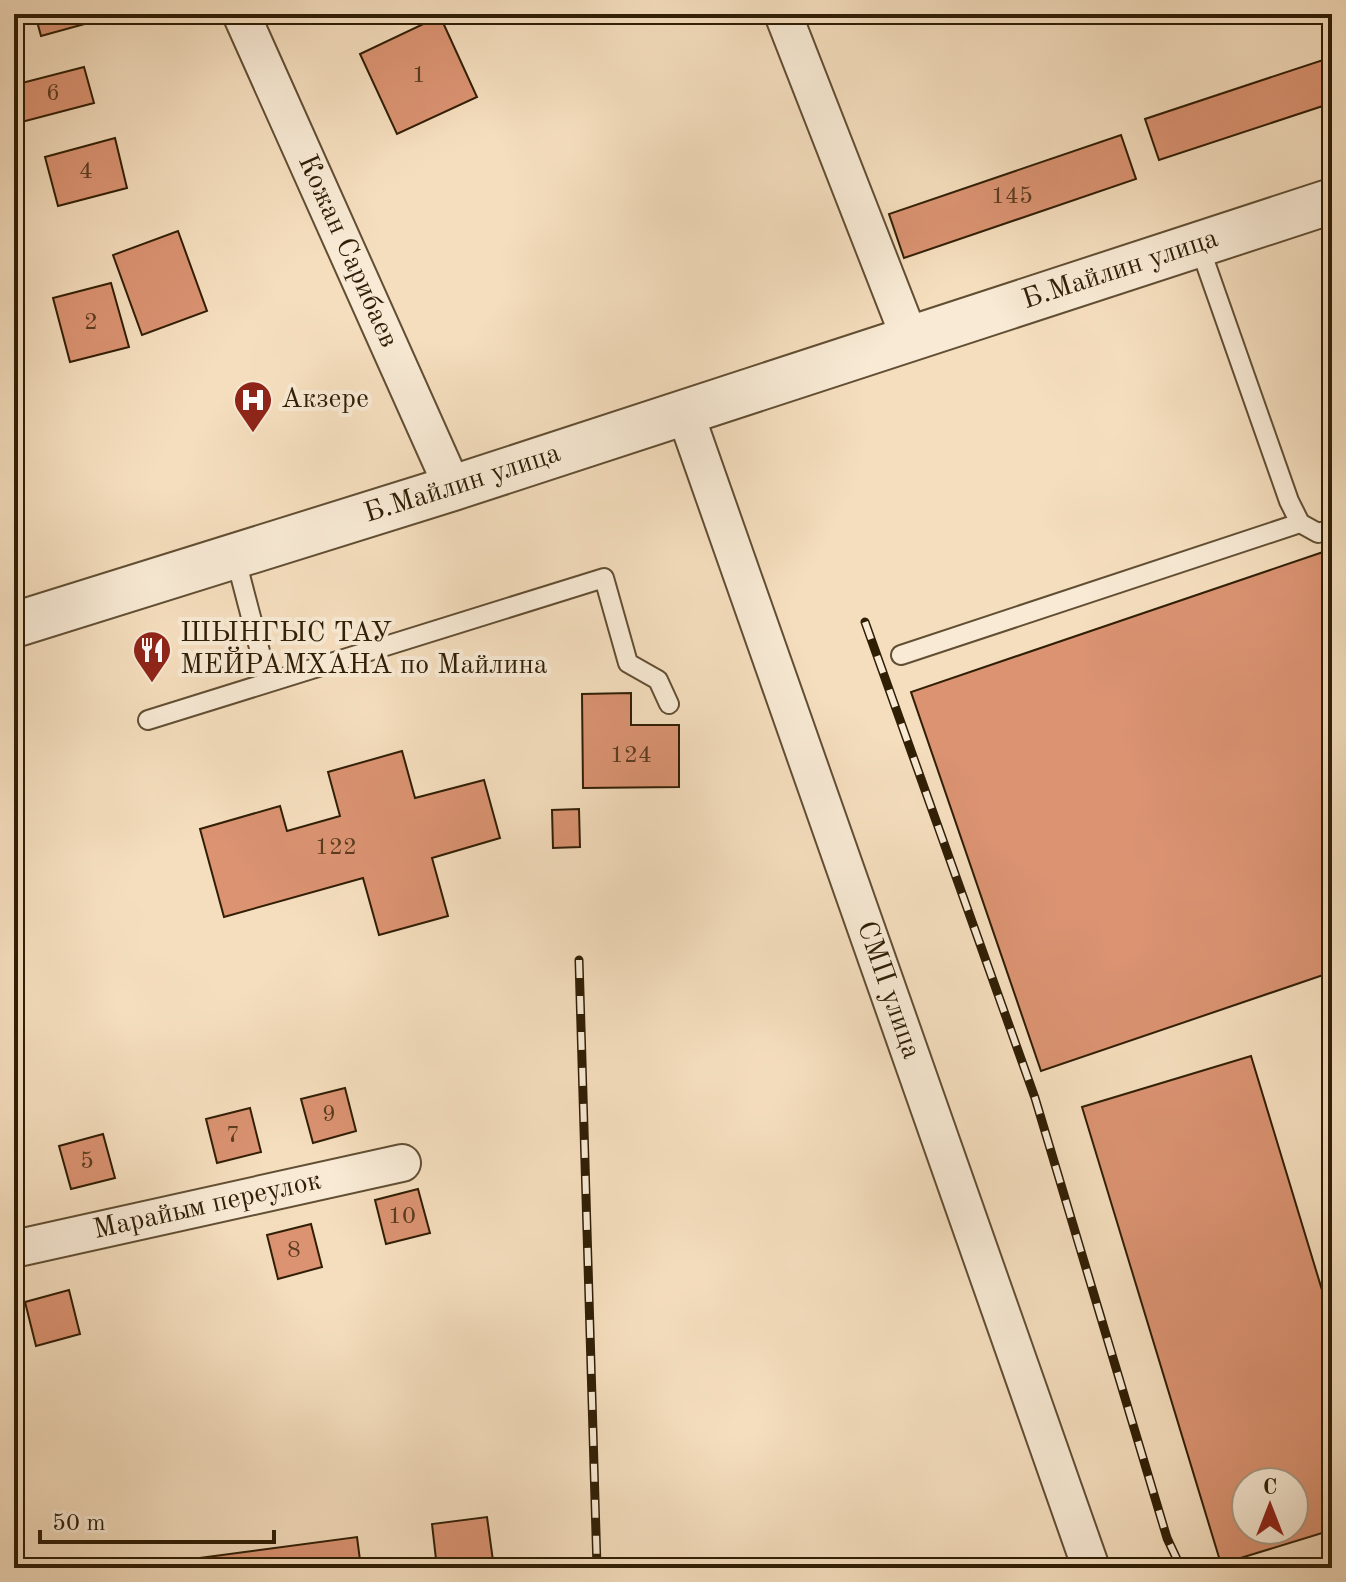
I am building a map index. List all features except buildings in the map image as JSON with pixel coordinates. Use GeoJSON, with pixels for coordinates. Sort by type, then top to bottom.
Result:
{"type":"FeatureCollection","features":[{"type":"Feature","properties":{"kind":"street","name":"Кожан Сарибаев"},"geometry":{"type":"LineString","coordinates":[[241,14],[453,488]]}},
{"type":"Feature","properties":{"kind":"street"},"geometry":{"type":"LineString","coordinates":[[783,14],[910,339]]}},
{"type":"Feature","properties":{"kind":"street","name":"Б.Майлин улица"},"geometry":{"type":"LineString","coordinates":[[14,625],[453,488],[1332,201]]}},
{"type":"Feature","properties":{"kind":"street","name":"СМП улица"},"geometry":{"type":"LineString","coordinates":[[685,413],[1091,1568]]}},
{"type":"Feature","properties":{"kind":"street","name":"Марайым переулок"},"geometry":{"type":"LineString","coordinates":[[14,1249],[402,1163]]}},
{"type":"Feature","properties":{"kind":"lane"},"geometry":{"type":"LineString","coordinates":[[1199,245],[1289,501],[1300,523],[1318,533],[1332,529]]}},
{"type":"Feature","properties":{"kind":"lane"},"geometry":{"type":"LineString","coordinates":[[901,655],[1300,523]]}},
{"type":"Feature","properties":{"kind":"lane"},"geometry":{"type":"LineString","coordinates":[[235,556],[268,682]]}},
{"type":"Feature","properties":{"kind":"lane"},"geometry":{"type":"LineString","coordinates":[[148,720],[604,578],[628,663],[658,680],[669,704]]}},
{"type":"Feature","properties":{"kind":"railway"},"geometry":{"type":"LineString","coordinates":[[865,622],[1035,1098],[1167,1538],[1181,1568]]}},
{"type":"Feature","properties":{"kind":"railway"},"geometry":{"type":"LineString","coordinates":[[579,960],[597,1568]]}},
{"type":"Feature","properties":{"kind":"place","name":"Акзере"},"geometry":{"type":"Point","coordinates":[253,434]}},
{"type":"Feature","properties":{"kind":"place","name":"ШЫНГЫС ТАУ МЕЙРАМХАНА по Майлина"},"geometry":{"type":"Point","coordinates":[152,684]}}]}
